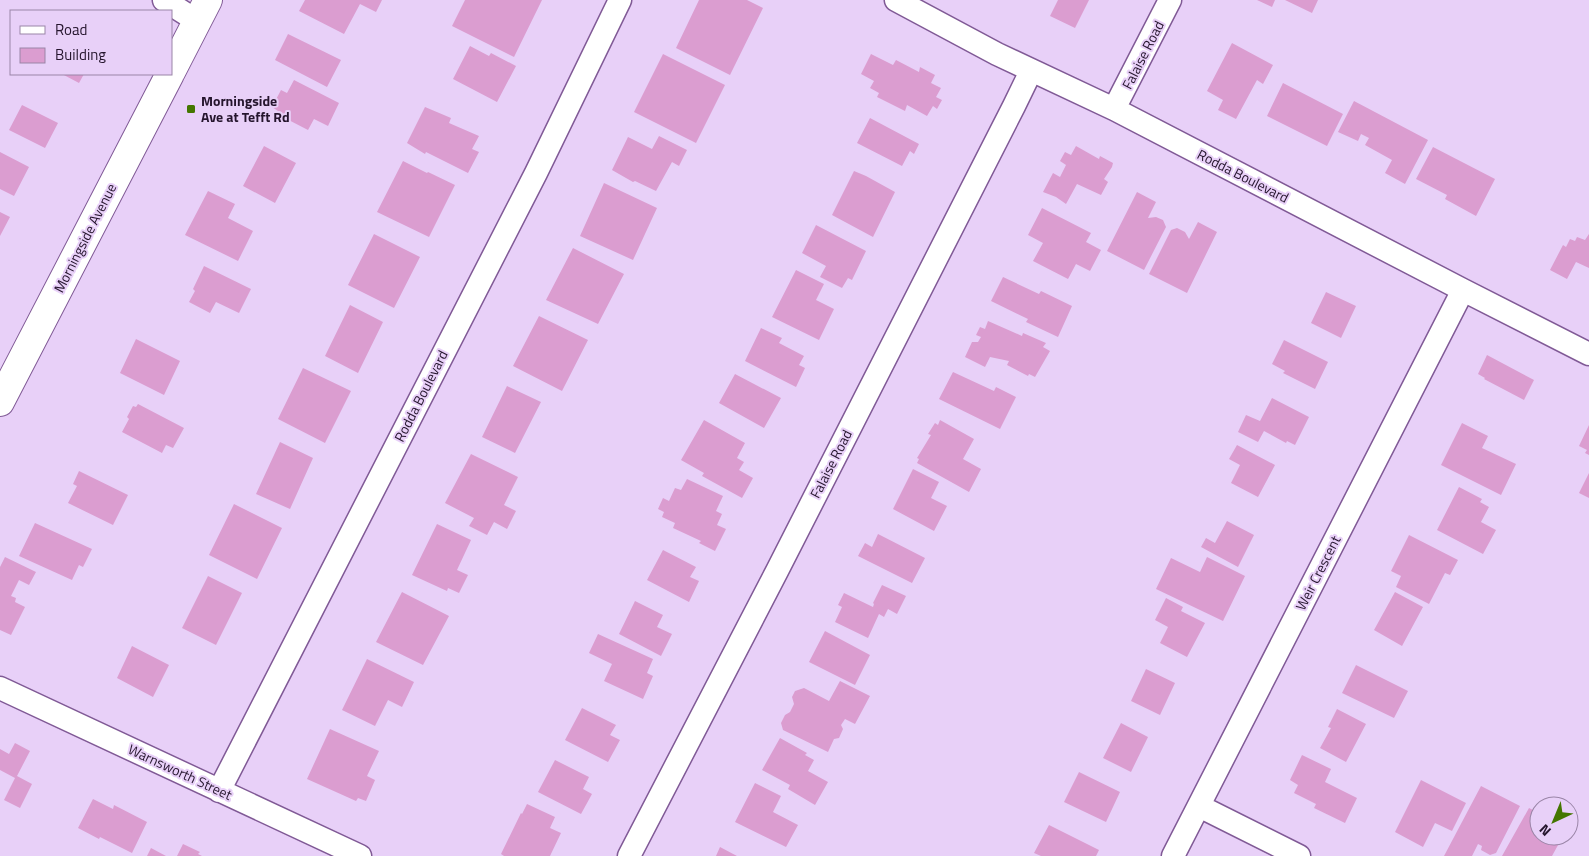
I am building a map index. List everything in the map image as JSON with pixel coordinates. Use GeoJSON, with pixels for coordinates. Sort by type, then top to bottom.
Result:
{"type":"FeatureCollection","features":[{"type":"Feature","properties":{"kind":"main road","name":"Morningside Avenue"},"geometry":{"type":"LineString","coordinates":[[172,71],[203,10]]}},
{"type":"Feature","properties":{"kind":"main road","name":"Morningside Avenue"},"geometry":{"type":"LineString","coordinates":[[0,402],[170,75]]}},
{"type":"Feature","properties":{"kind":"street"},"geometry":{"type":"LineString","coordinates":[[164,0],[203,10]]}},
{"type":"Feature","properties":{"kind":"street","name":"Rodda Boulevard"},"geometry":{"type":"LineString","coordinates":[[219,791],[531,182],[620,0]]}},
{"type":"Feature","properties":{"kind":"street","name":"Rodda Boulevard"},"geometry":{"type":"LineString","coordinates":[[896,0],[1031,70],[1114,109],[1589,354]]}},
{"type":"Feature","properties":{"kind":"street","name":"Falaise Road"},"geometry":{"type":"LineString","coordinates":[[1114,109],[1170,0]]}},
{"type":"Feature","properties":{"kind":"street","name":"Falaise Road"},"geometry":{"type":"LineString","coordinates":[[629,856],[782,562],[1031,70]]}},
{"type":"Feature","properties":{"kind":"street","name":"Weir Crescent"},"geometry":{"type":"LineString","coordinates":[[1173,856],[1463,290]]}},
{"type":"Feature","properties":{"kind":"street","name":"Warnsworth Street"},"geometry":{"type":"LineString","coordinates":[[0,688],[360,856]]}},
{"type":"Feature","properties":{"kind":"street"},"geometry":{"type":"LineString","coordinates":[[1199,806],[1299,856]]}},
{"type":"Feature","properties":{"kind":"building"},"geometry":{"type":"Polygon","coordinates":[[[305,0],[382,0],[376,12],[360,4],[344,34],[299,11],[305,0]]]}},
{"type":"Feature","properties":{"kind":"building"},"geometry":{"type":"Polygon","coordinates":[[[465,0],[542,0],[514,57],[452,26],[465,0]]]}},
{"type":"Feature","properties":{"kind":"building"},"geometry":{"type":"Polygon","coordinates":[[[699,0],[747,0],[763,8],[730,75],[676,48],[699,0]]]}},
{"type":"Feature","properties":{"kind":"building"},"geometry":{"type":"Polygon","coordinates":[[[1058,0],[1089,0],[1075,28],[1050,16],[1058,0]]]}},
{"type":"Feature","properties":{"kind":"building"},"geometry":{"type":"Polygon","coordinates":[[[1257,0],[1275,0],[1272,7],[1257,0]]]}},
{"type":"Feature","properties":{"kind":"building"},"geometry":{"type":"Polygon","coordinates":[[[1285,0],[1318,0],[1312,13],[1285,0]]]}},
{"type":"Feature","properties":{"kind":"building"},"geometry":{"type":"Polygon","coordinates":[[[288,34],[341,60],[327,87],[275,60],[288,34]]]}},
{"type":"Feature","properties":{"kind":"building"},"geometry":{"type":"Polygon","coordinates":[[[1232,43],[1273,65],[1263,84],[1257,80],[1236,119],[1218,110],[1223,100],[1207,91],[1232,43]]]}},
{"type":"Feature","properties":{"kind":"building"},"geometry":{"type":"Polygon","coordinates":[[[470,46],[489,56],[491,53],[516,66],[497,102],[453,79],[470,46]]]}},
{"type":"Feature","properties":{"kind":"building"},"geometry":{"type":"Polygon","coordinates":[[[663,54],[725,85],[696,143],[634,112],[663,54]]]}},
{"type":"Feature","properties":{"kind":"building"},"geometry":{"type":"Polygon","coordinates":[[[871,54],[893,65],[896,60],[919,72],[920,67],[935,75],[931,83],[941,88],[936,97],[942,100],[937,109],[933,106],[927,116],[907,105],[905,111],[877,97],[879,93],[870,88],[874,81],[861,74],[871,54]]]}},
{"type":"Feature","properties":{"kind":"building"},"geometry":{"type":"Polygon","coordinates":[[[64,75],[83,75],[79,83],[64,75]]]}},
{"type":"Feature","properties":{"kind":"building"},"geometry":{"type":"Polygon","coordinates":[[[294,80],[339,103],[328,126],[314,119],[308,130],[277,114],[278,111],[272,107],[281,90],[287,93],[294,80]]]}},
{"type":"Feature","properties":{"kind":"building"},"geometry":{"type":"Polygon","coordinates":[[[1283,83],[1343,114],[1327,146],[1267,116],[1283,83]]]}},
{"type":"Feature","properties":{"kind":"building"},"geometry":{"type":"Polygon","coordinates":[[[1354,101],[1428,140],[1405,184],[1385,173],[1392,160],[1365,145],[1369,138],[1361,134],[1358,141],[1338,132],[1354,101]]]}},
{"type":"Feature","properties":{"kind":"building"},"geometry":{"type":"Polygon","coordinates":[[[22,105],[58,123],[45,148],[9,130],[22,105]]]}},
{"type":"Feature","properties":{"kind":"building"},"geometry":{"type":"Polygon","coordinates":[[[425,107],[451,118],[449,123],[479,136],[472,149],[479,152],[468,173],[426,152],[425,154],[407,143],[425,107]]]}},
{"type":"Feature","properties":{"kind":"building"},"geometry":{"type":"Polygon","coordinates":[[[870,118],[919,144],[914,154],[910,151],[902,166],[857,143],[870,118]]]}},
{"type":"Feature","properties":{"kind":"building"},"geometry":{"type":"Polygon","coordinates":[[[659,136],[687,150],[679,166],[672,162],[656,191],[635,181],[633,182],[612,170],[628,137],[652,149],[659,136]]]}},
{"type":"Feature","properties":{"kind":"building"},"geometry":{"type":"Polygon","coordinates":[[[264,146],[296,163],[275,203],[243,186],[264,146]]]}},
{"type":"Feature","properties":{"kind":"building"},"geometry":{"type":"Polygon","coordinates":[[[1076,146],[1099,159],[1100,156],[1113,163],[1104,179],[1108,182],[1101,195],[1077,184],[1066,204],[1056,197],[1043,192],[1053,173],[1060,177],[1066,165],[1060,161],[1065,152],[1071,155],[1076,146]]]}},
{"type":"Feature","properties":{"kind":"building"},"geometry":{"type":"Polygon","coordinates":[[[1433,147],[1495,179],[1476,216],[1445,199],[1447,195],[1416,179],[1433,147]]]}},
{"type":"Feature","properties":{"kind":"building"},"geometry":{"type":"Polygon","coordinates":[[[0,152],[29,167],[14,196],[0,189],[0,152]]]}},
{"type":"Feature","properties":{"kind":"building"},"geometry":{"type":"Polygon","coordinates":[[[403,161],[455,185],[429,237],[377,212],[403,161]]]}},
{"type":"Feature","properties":{"kind":"building"},"geometry":{"type":"Polygon","coordinates":[[[854,171],[895,192],[873,237],[832,215],[854,171]]]}},
{"type":"Feature","properties":{"kind":"building"},"geometry":{"type":"Polygon","coordinates":[[[604,183],[657,208],[633,260],[580,236],[604,183]]]}},
{"type":"Feature","properties":{"kind":"building"},"geometry":{"type":"Polygon","coordinates":[[[208,191],[235,204],[228,218],[253,231],[238,261],[185,235],[208,191]]]}},
{"type":"Feature","properties":{"kind":"building"},"geometry":{"type":"Polygon","coordinates":[[[1137,192],[1156,202],[1148,218],[1156,217],[1163,220],[1166,227],[1144,270],[1107,251],[1137,192]]]}},
{"type":"Feature","properties":{"kind":"building"},"geometry":{"type":"Polygon","coordinates":[[[1042,208],[1091,233],[1086,242],[1101,250],[1090,271],[1076,264],[1068,279],[1033,261],[1043,243],[1028,235],[1042,208]]]}},
{"type":"Feature","properties":{"kind":"building"},"geometry":{"type":"Polygon","coordinates":[[[0,212],[10,217],[0,236],[0,212]]]}},
{"type":"Feature","properties":{"kind":"building"},"geometry":{"type":"Polygon","coordinates":[[[1198,222],[1217,232],[1187,293],[1149,274],[1171,230],[1177,228],[1185,232],[1189,239],[1198,222]]]}},
{"type":"Feature","properties":{"kind":"building"},"geometry":{"type":"Polygon","coordinates":[[[816,225],[866,251],[852,280],[848,278],[842,288],[820,277],[826,266],[802,253],[816,225]]]}},
{"type":"Feature","properties":{"kind":"building"},"geometry":{"type":"Polygon","coordinates":[[[374,234],[420,257],[394,308],[348,285],[374,234]]]}},
{"type":"Feature","properties":{"kind":"building"},"geometry":{"type":"Polygon","coordinates":[[[1589,234],[1589,268],[1576,262],[1567,279],[1550,270],[1563,245],[1566,247],[1570,239],[1575,241],[1577,237],[1585,240],[1589,234]]]}},
{"type":"Feature","properties":{"kind":"building"},"geometry":{"type":"Polygon","coordinates":[[[573,248],[624,274],[598,324],[546,300],[573,248]]]}},
{"type":"Feature","properties":{"kind":"building"},"geometry":{"type":"Polygon","coordinates":[[[204,266],[251,289],[239,313],[216,302],[210,313],[189,302],[204,266]]]}},
{"type":"Feature","properties":{"kind":"building"},"geometry":{"type":"Polygon","coordinates":[[[796,270],[824,284],[816,300],[834,309],[819,340],[772,317],[796,270]]]}},
{"type":"Feature","properties":{"kind":"building"},"geometry":{"type":"Polygon","coordinates":[[[1003,277],[1039,294],[1041,291],[1072,306],[1058,337],[1026,322],[1028,319],[991,301],[1003,277]]]}},
{"type":"Feature","properties":{"kind":"building"},"geometry":{"type":"Polygon","coordinates":[[[1326,292],[1356,306],[1341,338],[1311,323],[1326,292]]]}},
{"type":"Feature","properties":{"kind":"building"},"geometry":{"type":"Polygon","coordinates":[[[350,305],[383,322],[358,373],[325,356],[350,305]]]}},
{"type":"Feature","properties":{"kind":"building"},"geometry":{"type":"Polygon","coordinates":[[[539,316],[588,340],[562,391],[513,366],[539,316]]]}},
{"type":"Feature","properties":{"kind":"building"},"geometry":{"type":"Polygon","coordinates":[[[988,321],[1022,336],[1023,333],[1046,343],[1043,347],[1050,351],[1035,377],[1029,374],[1028,376],[1007,365],[1009,361],[990,357],[985,367],[965,357],[972,342],[978,342],[981,337],[976,335],[980,327],[985,329],[988,321]]]}},
{"type":"Feature","properties":{"kind":"building"},"geometry":{"type":"Polygon","coordinates":[[[761,328],[782,338],[779,343],[804,356],[799,365],[805,368],[796,387],[745,361],[761,328]]]}},
{"type":"Feature","properties":{"kind":"building"},"geometry":{"type":"Polygon","coordinates":[[[136,339],[180,361],[164,395],[120,373],[136,339]]]}},
{"type":"Feature","properties":{"kind":"building"},"geometry":{"type":"Polygon","coordinates":[[[1284,340],[1328,362],[1315,389],[1283,373],[1285,371],[1272,364],[1284,340]]]}},
{"type":"Feature","properties":{"kind":"building"},"geometry":{"type":"Polygon","coordinates":[[[1487,355],[1534,380],[1524,400],[1478,374],[1487,355]]]}},
{"type":"Feature","properties":{"kind":"building"},"geometry":{"type":"Polygon","coordinates":[[[303,368],[351,391],[325,443],[278,419],[303,368]]]}},
{"type":"Feature","properties":{"kind":"building"},"geometry":{"type":"Polygon","coordinates":[[[953,372],[994,391],[996,387],[1016,397],[1000,429],[939,399],[953,372]]]}},
{"type":"Feature","properties":{"kind":"building"},"geometry":{"type":"Polygon","coordinates":[[[735,374],[781,398],[764,428],[719,403],[735,374]]]}},
{"type":"Feature","properties":{"kind":"building"},"geometry":{"type":"Polygon","coordinates":[[[507,386],[541,402],[515,453],[482,437],[507,386]]]}},
{"type":"Feature","properties":{"kind":"building"},"geometry":{"type":"Polygon","coordinates":[[[1272,398],[1309,417],[1295,445],[1287,441],[1286,443],[1264,431],[1258,442],[1238,432],[1246,415],[1260,421],[1272,398]]]}},
{"type":"Feature","properties":{"kind":"building"},"geometry":{"type":"Polygon","coordinates":[[[138,404],[184,428],[173,448],[166,445],[162,453],[122,432],[133,406],[136,407],[138,404]]]}},
{"type":"Feature","properties":{"kind":"building"},"geometry":{"type":"Polygon","coordinates":[[[704,420],[745,443],[737,458],[744,462],[739,470],[753,478],[742,498],[702,476],[704,473],[681,460],[704,420]]]}},
{"type":"Feature","properties":{"kind":"building"},"geometry":{"type":"Polygon","coordinates":[[[940,420],[974,439],[963,459],[981,469],[969,492],[917,463],[919,459],[917,458],[931,435],[928,434],[935,423],[938,425],[940,420]]]}},
{"type":"Feature","properties":{"kind":"building"},"geometry":{"type":"Polygon","coordinates":[[[1462,423],[1488,436],[1482,448],[1516,464],[1501,495],[1441,465],[1462,423]]]}},
{"type":"Feature","properties":{"kind":"building"},"geometry":{"type":"Polygon","coordinates":[[[1589,425],[1589,455],[1585,453],[1587,450],[1579,446],[1589,425]]]}},
{"type":"Feature","properties":{"kind":"building"},"geometry":{"type":"Polygon","coordinates":[[[280,442],[313,458],[290,509],[256,494],[280,442]]]}},
{"type":"Feature","properties":{"kind":"building"},"geometry":{"type":"Polygon","coordinates":[[[1237,445],[1275,465],[1258,497],[1231,483],[1240,465],[1229,459],[1237,445]]]}},
{"type":"Feature","properties":{"kind":"building"},"geometry":{"type":"Polygon","coordinates":[[[471,454],[518,477],[504,505],[516,511],[507,529],[494,522],[487,535],[469,526],[474,518],[445,503],[471,454]]]}},
{"type":"Feature","properties":{"kind":"building"},"geometry":{"type":"Polygon","coordinates":[[[913,469],[939,482],[931,498],[947,506],[934,531],[893,509],[913,469]]]}},
{"type":"Feature","properties":{"kind":"building"},"geometry":{"type":"Polygon","coordinates":[[[79,471],[128,495],[113,525],[68,503],[77,486],[73,484],[79,471]]]}},
{"type":"Feature","properties":{"kind":"building"},"geometry":{"type":"Polygon","coordinates":[[[1589,473],[1589,498],[1579,493],[1589,473]]]}},
{"type":"Feature","properties":{"kind":"building"},"geometry":{"type":"Polygon","coordinates":[[[687,479],[723,496],[716,511],[722,514],[717,525],[726,529],[715,551],[699,543],[701,541],[673,528],[675,523],[662,517],[664,512],[658,509],[663,498],[669,501],[675,488],[681,490],[687,479]]]}},
{"type":"Feature","properties":{"kind":"building"},"geometry":{"type":"Polygon","coordinates":[[[1459,487],[1482,499],[1480,502],[1489,507],[1481,522],[1496,530],[1483,554],[1437,530],[1459,487]]]}},
{"type":"Feature","properties":{"kind":"building"},"geometry":{"type":"Polygon","coordinates":[[[234,504],[282,528],[257,579],[209,555],[234,504]]]}},
{"type":"Feature","properties":{"kind":"building"},"geometry":{"type":"Polygon","coordinates":[[[1227,521],[1254,535],[1238,567],[1201,547],[1206,538],[1215,543],[1227,521]]]}},
{"type":"Feature","properties":{"kind":"building"},"geometry":{"type":"Polygon","coordinates":[[[35,523],[92,549],[83,567],[79,565],[72,580],[19,556],[35,523]]]}},
{"type":"Feature","properties":{"kind":"building"},"geometry":{"type":"Polygon","coordinates":[[[437,524],[471,540],[457,570],[468,575],[459,593],[448,588],[447,591],[412,575],[437,524]]]}},
{"type":"Feature","properties":{"kind":"building"},"geometry":{"type":"Polygon","coordinates":[[[878,534],[925,558],[912,583],[858,556],[865,543],[872,547],[878,534]]]}},
{"type":"Feature","properties":{"kind":"building"},"geometry":{"type":"Polygon","coordinates":[[[1409,535],[1458,560],[1450,575],[1445,573],[1429,604],[1396,587],[1401,576],[1391,571],[1409,535]]]}},
{"type":"Feature","properties":{"kind":"building"},"geometry":{"type":"Polygon","coordinates":[[[663,550],[696,567],[690,577],[699,581],[689,602],[647,580],[663,550]]]}},
{"type":"Feature","properties":{"kind":"building"},"geometry":{"type":"Polygon","coordinates":[[[5,557],[36,572],[29,585],[19,580],[11,596],[16,598],[15,602],[25,607],[11,635],[0,630],[0,567],[5,557]]]}},
{"type":"Feature","properties":{"kind":"building"},"geometry":{"type":"Polygon","coordinates":[[[1207,557],[1245,576],[1223,621],[1156,589],[1171,558],[1200,572],[1207,557]]]}},
{"type":"Feature","properties":{"kind":"building"},"geometry":{"type":"Polygon","coordinates":[[[208,576],[242,593],[216,645],[182,628],[208,576]]]}},
{"type":"Feature","properties":{"kind":"building"},"geometry":{"type":"Polygon","coordinates":[[[882,585],[906,596],[897,614],[888,609],[884,617],[879,614],[868,638],[835,622],[842,607],[838,605],[844,593],[873,607],[873,603],[882,585]]]}},
{"type":"Feature","properties":{"kind":"building"},"geometry":{"type":"Polygon","coordinates":[[[402,592],[449,616],[423,665],[376,642],[402,592]]]}},
{"type":"Feature","properties":{"kind":"building"},"geometry":{"type":"Polygon","coordinates":[[[1395,592],[1423,607],[1402,646],[1374,630],[1395,592]]]}},
{"type":"Feature","properties":{"kind":"building"},"geometry":{"type":"Polygon","coordinates":[[[1166,598],[1183,607],[1181,611],[1205,623],[1187,657],[1160,643],[1168,627],[1155,620],[1166,598]]]}},
{"type":"Feature","properties":{"kind":"building"},"geometry":{"type":"Polygon","coordinates":[[[635,601],[663,615],[657,627],[672,634],[661,656],[619,634],[635,601]]]}},
{"type":"Feature","properties":{"kind":"building"},"geometry":{"type":"Polygon","coordinates":[[[825,631],[870,655],[855,685],[809,662],[825,631]]]}},
{"type":"Feature","properties":{"kind":"building"},"geometry":{"type":"Polygon","coordinates":[[[598,634],[653,659],[647,673],[653,676],[643,699],[604,681],[612,664],[589,653],[598,634]]]}},
{"type":"Feature","properties":{"kind":"building"},"geometry":{"type":"Polygon","coordinates":[[[132,646],[169,665],[153,697],[117,678],[132,646]]]}},
{"type":"Feature","properties":{"kind":"building"},"geometry":{"type":"Polygon","coordinates":[[[367,659],[414,682],[402,707],[388,700],[375,726],[342,710],[367,659]]]}},
{"type":"Feature","properties":{"kind":"building"},"geometry":{"type":"Polygon","coordinates":[[[1356,665],[1408,691],[1394,718],[1342,693],[1356,665]]]}},
{"type":"Feature","properties":{"kind":"building"},"geometry":{"type":"Polygon","coordinates":[[[1146,669],[1175,683],[1160,715],[1131,701],[1146,669]]]}},
{"type":"Feature","properties":{"kind":"building"},"geometry":{"type":"Polygon","coordinates":[[[840,681],[870,696],[855,724],[845,719],[841,725],[843,729],[839,738],[834,739],[828,752],[783,730],[781,723],[794,704],[792,697],[795,691],[804,688],[829,701],[840,681]]]}},
{"type":"Feature","properties":{"kind":"building"},"geometry":{"type":"Polygon","coordinates":[[[582,708],[616,725],[610,735],[620,740],[608,762],[565,740],[582,708]]]}},
{"type":"Feature","properties":{"kind":"building"},"geometry":{"type":"Polygon","coordinates":[[[1337,709],[1366,724],[1346,762],[1320,748],[1331,728],[1328,727],[1337,709]]]}},
{"type":"Feature","properties":{"kind":"building"},"geometry":{"type":"Polygon","coordinates":[[[1121,723],[1148,737],[1131,772],[1103,758],[1121,723]]]}},
{"type":"Feature","properties":{"kind":"building"},"geometry":{"type":"Polygon","coordinates":[[[330,729],[379,751],[367,776],[375,780],[366,801],[358,798],[356,801],[307,779],[330,729]]]}},
{"type":"Feature","properties":{"kind":"building"},"geometry":{"type":"Polygon","coordinates":[[[780,738],[807,753],[805,755],[814,760],[808,771],[828,782],[815,805],[788,789],[790,785],[762,770],[780,738]]]}},
{"type":"Feature","properties":{"kind":"building"},"geometry":{"type":"Polygon","coordinates":[[[15,743],[30,751],[17,776],[32,784],[20,808],[4,800],[15,778],[0,770],[0,749],[9,754],[15,743]]]}},
{"type":"Feature","properties":{"kind":"building"},"geometry":{"type":"Polygon","coordinates":[[[1302,755],[1331,769],[1325,782],[1357,798],[1345,823],[1314,808],[1316,804],[1294,793],[1298,785],[1290,780],[1302,755]]]}},
{"type":"Feature","properties":{"kind":"building"},"geometry":{"type":"Polygon","coordinates":[[[555,760],[589,777],[583,789],[592,794],[581,814],[538,792],[555,760]]]}},
{"type":"Feature","properties":{"kind":"building"},"geometry":{"type":"Polygon","coordinates":[[[1079,772],[1120,792],[1106,822],[1064,802],[1079,772]]]}},
{"type":"Feature","properties":{"kind":"building"},"geometry":{"type":"Polygon","coordinates":[[[1421,780],[1466,803],[1452,831],[1435,823],[1423,847],[1395,832],[1421,780]]]}},
{"type":"Feature","properties":{"kind":"building"},"geometry":{"type":"Polygon","coordinates":[[[755,783],[781,796],[773,812],[798,825],[786,847],[735,822],[755,783]]]}},
{"type":"Feature","properties":{"kind":"building"},"geometry":{"type":"Polygon","coordinates":[[[1481,786],[1520,806],[1496,853],[1490,855],[1481,850],[1482,846],[1478,844],[1472,856],[1444,856],[1481,786]]]}},
{"type":"Feature","properties":{"kind":"building"},"geometry":{"type":"Polygon","coordinates":[[[93,799],[113,809],[114,805],[147,822],[132,853],[78,828],[93,799]]]}},
{"type":"Feature","properties":{"kind":"building"},"geometry":{"type":"Polygon","coordinates":[[[527,804],[555,817],[550,828],[561,833],[550,856],[504,856],[501,854],[527,804]]]}},
{"type":"Feature","properties":{"kind":"building"},"geometry":{"type":"Polygon","coordinates":[[[1529,808],[1529,846],[1558,846],[1552,856],[1502,856],[1529,808]]]}},
{"type":"Feature","properties":{"kind":"building"},"geometry":{"type":"Polygon","coordinates":[[[1049,825],[1099,850],[1096,856],[1041,856],[1034,853],[1049,825]]]}},
{"type":"Feature","properties":{"kind":"building"},"geometry":{"type":"Polygon","coordinates":[[[183,844],[200,852],[198,854],[202,856],[177,856],[183,844]]]}},
{"type":"Feature","properties":{"kind":"building"},"geometry":{"type":"Polygon","coordinates":[[[720,847],[737,856],[716,856],[720,847]]]}},
{"type":"Feature","properties":{"kind":"building"},"geometry":{"type":"Polygon","coordinates":[[[151,848],[166,856],[147,856],[151,848]]]}},
{"type":"Feature","properties":{"kind":"place","name":"Morningside Ave at Tefft Rd"},"geometry":{"type":"Point","coordinates":[191,109]}}]}
